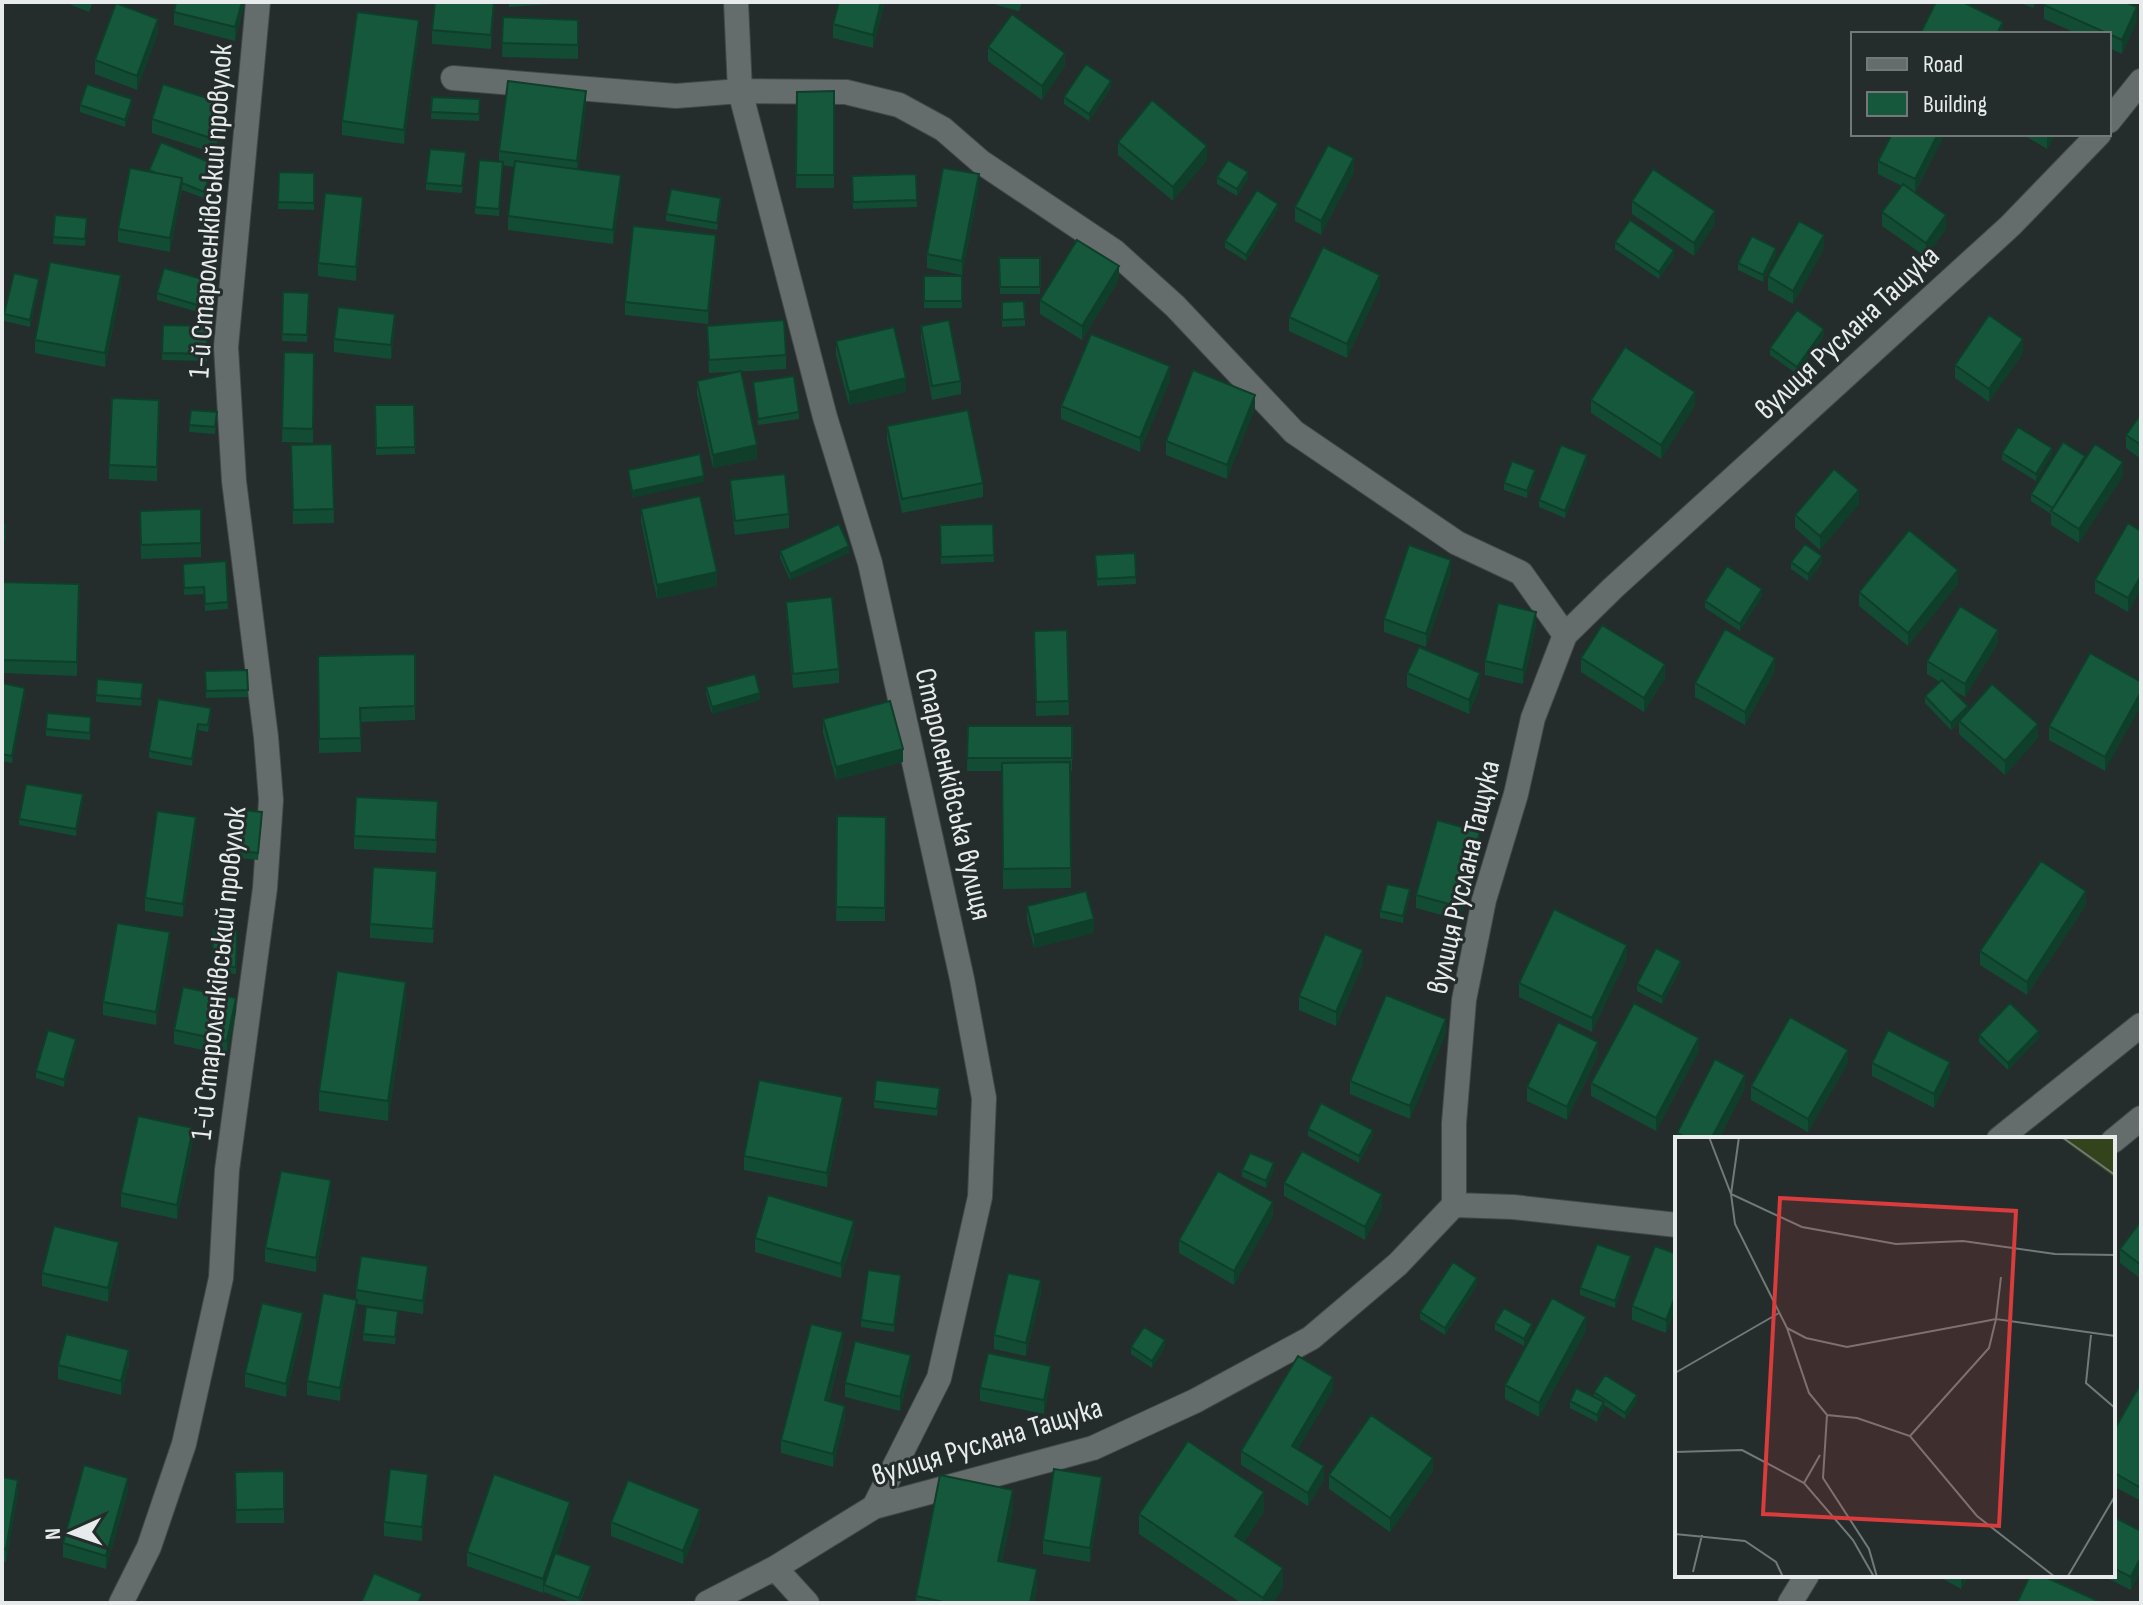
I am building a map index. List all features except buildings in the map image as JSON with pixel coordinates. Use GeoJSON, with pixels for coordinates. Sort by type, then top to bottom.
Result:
{"type":"FeatureCollection","features":[{"type":"Feature","properties":{"kind":"street","name":"1-й Староленківський провулок"},"geometry":{"type":"LineString","coordinates":[[121,1603],[149,1547],[184,1444],[221,1278],[227,1170],[265,888],[271,800],[259,673],[234,481],[226,347],[258,2]]}},
{"type":"Feature","properties":{"kind":"street","name":"Староленківська вулиця"},"geometry":{"type":"LineString","coordinates":[[736,2],[740,91],[825,417],[870,563],[962,979],[984,1098],[980,1197],[939,1378],[874,1507]]}},
{"type":"Feature","properties":{"kind":"street"},"geometry":{"type":"LineString","coordinates":[[453,78],[676,96],[740,91],[846,92],[899,105],[943,129],[981,162],[1114,251],[1175,306],[1294,432],[1457,543],[1521,573],[1565,635]]}},
{"type":"Feature","properties":{"kind":"street"},"geometry":{"type":"LineString","coordinates":[[2111,118],[2141,81]]}},
{"type":"Feature","properties":{"kind":"street","name":"вулиця Руслана Тащука"},"geometry":{"type":"LineString","coordinates":[[707,1603],[775,1568],[874,1507],[1093,1448],[1195,1401],[1311,1338],[1398,1264],[1454,1205],[1454,1123],[1464,1000],[1484,900],[1516,794],[1533,718],[1565,635],[2010,226],[2097,136]]}},
{"type":"Feature","properties":{"kind":"street"},"geometry":{"type":"LineString","coordinates":[[2001,1137],[2141,1025]]}},
{"type":"Feature","properties":{"kind":"street"},"geometry":{"type":"LineString","coordinates":[[2115,1139],[2141,1118]]}},
{"type":"Feature","properties":{"kind":"street"},"geometry":{"type":"LineString","coordinates":[[1454,1205],[1513,1207],[1675,1225]]}},
{"type":"Feature","properties":{"kind":"street"},"geometry":{"type":"LineString","coordinates":[[775,1568],[807,1603]]}},
{"type":"Feature","properties":{"kind":"street"},"geometry":{"type":"LineString","coordinates":[[1790,1603],[1806,1577]]}}]}
